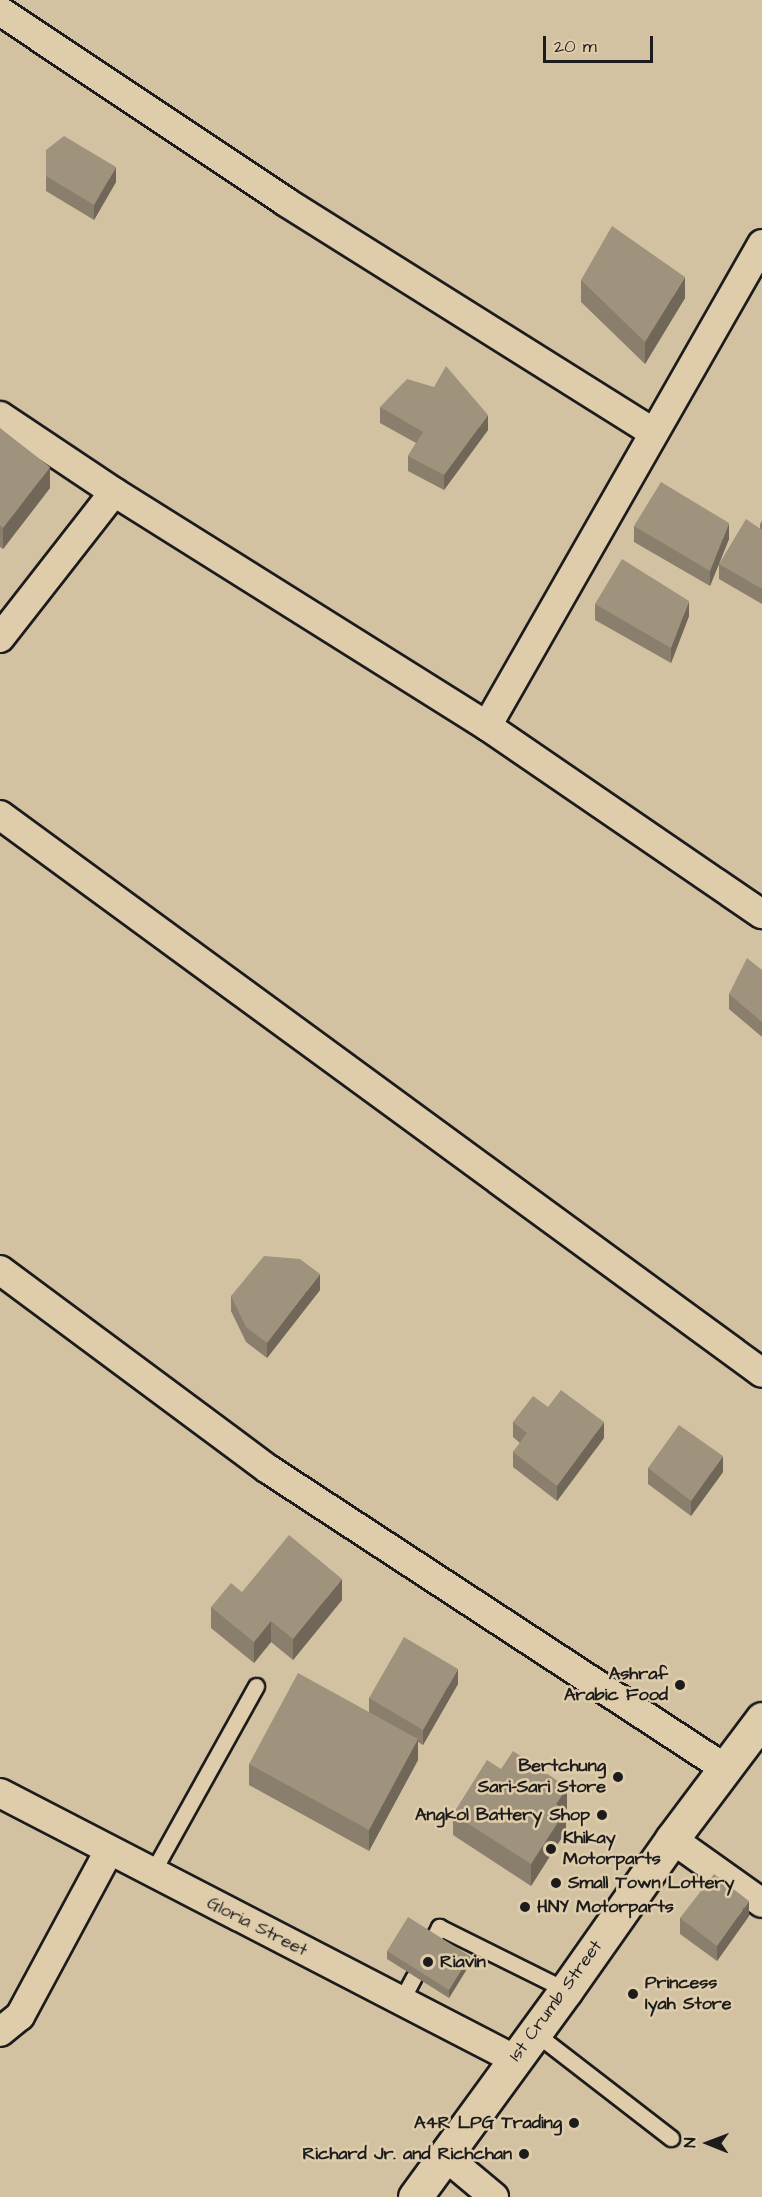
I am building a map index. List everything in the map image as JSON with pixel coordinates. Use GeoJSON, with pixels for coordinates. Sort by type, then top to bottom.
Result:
{"type":"FeatureCollection","features":[{"type":"Feature","properties":{"kind":"main road","name":"1st Crumb Street"},"geometry":{"type":"LineString","coordinates":[[415,2197],[566,1990],[672,1839],[762,1719]]}},
{"type":"Feature","properties":{"kind":"street"},"geometry":{"type":"LineString","coordinates":[[0,11],[286,202],[654,433]]}},
{"type":"Feature","properties":{"kind":"street"},"geometry":{"type":"LineString","coordinates":[[487,726],[762,244]]}},
{"type":"Feature","properties":{"kind":"street"},"geometry":{"type":"LineString","coordinates":[[0,416],[114,492],[487,726],[762,914]]}},
{"type":"Feature","properties":{"kind":"street"},"geometry":{"type":"LineString","coordinates":[[0,638],[114,492]]}},
{"type":"Feature","properties":{"kind":"street"},"geometry":{"type":"LineString","coordinates":[[0,815],[762,1373]]}},
{"type":"Feature","properties":{"kind":"street"},"geometry":{"type":"LineString","coordinates":[[0,1270],[268,1469],[726,1769]]}},
{"type":"Feature","properties":{"kind":"street","name":"Gloria Street"},"geometry":{"type":"LineString","coordinates":[[0,1793],[152,1873],[407,1989],[514,2060]]}},
{"type":"Feature","properties":{"kind":"street"},"geometry":{"type":"LineString","coordinates":[[672,1839],[762,1903]]}},
{"type":"Feature","properties":{"kind":"street"},"geometry":{"type":"LineString","coordinates":[[0,2032],[20,2016],[110,1851]]}},
{"type":"Feature","properties":{"kind":"street"},"geometry":{"type":"LineString","coordinates":[[446,2156],[494,2197]]}},
{"type":"Feature","properties":{"kind":"lane"},"geometry":{"type":"LineString","coordinates":[[152,1873],[256,1686]]}},
{"type":"Feature","properties":{"kind":"lane"},"geometry":{"type":"LineString","coordinates":[[432,1941],[439,1927],[566,1990]]}},
{"type":"Feature","properties":{"kind":"lane"},"geometry":{"type":"LineString","coordinates":[[535,2033],[671,2138]]}},
{"type":"Feature","properties":{"kind":"building"},"geometry":{"type":"Polygon","coordinates":[[[64,136],[116,167],[94,205],[46,176],[46,150],[64,136]]]}},
{"type":"Feature","properties":{"kind":"building"},"geometry":{"type":"Polygon","coordinates":[[[612,226],[685,277],[645,342],[581,280],[612,226]]]}},
{"type":"Feature","properties":{"kind":"building"},"geometry":{"type":"Polygon","coordinates":[[[446,366],[488,415],[444,475],[408,456],[423,432],[380,407],[407,379],[434,387],[446,366]]]}},
{"type":"Feature","properties":{"kind":"building"},"geometry":{"type":"Polygon","coordinates":[[[0,428],[50,467],[3,528],[0,525],[0,428]]]}},
{"type":"Feature","properties":{"kind":"building"},"geometry":{"type":"Polygon","coordinates":[[[661,482],[729,523],[710,571],[634,526],[661,482]]]}},
{"type":"Feature","properties":{"kind":"building"},"geometry":{"type":"Polygon","coordinates":[[[746,519],[762,530],[762,589],[719,564],[746,519]]]}},
{"type":"Feature","properties":{"kind":"building"},"geometry":{"type":"Polygon","coordinates":[[[622,559],[689,601],[671,648],[595,604],[622,559]]]}},
{"type":"Feature","properties":{"kind":"building"},"geometry":{"type":"Polygon","coordinates":[[[747,958],[762,970],[762,1022],[729,994],[747,958]]]}},
{"type":"Feature","properties":{"kind":"building"},"geometry":{"type":"Polygon","coordinates":[[[264,1256],[300,1259],[320,1274],[267,1343],[246,1327],[231,1296],[264,1256]]]}},
{"type":"Feature","properties":{"kind":"building"},"geometry":{"type":"Polygon","coordinates":[[[561,1390],[604,1422],[557,1486],[513,1452],[527,1433],[513,1422],[533,1396],[548,1407],[561,1390]]]}},
{"type":"Feature","properties":{"kind":"building"},"geometry":{"type":"Polygon","coordinates":[[[679,1425],[723,1456],[691,1501],[648,1468],[679,1425]]]}},
{"type":"Feature","properties":{"kind":"building"},"geometry":{"type":"Polygon","coordinates":[[[289,1535],[342,1579],[293,1639],[271,1621],[254,1642],[211,1607],[231,1583],[242,1592],[289,1535]]]}},
{"type":"Feature","properties":{"kind":"building"},"geometry":{"type":"Polygon","coordinates":[[[404,1637],[458,1669],[423,1730],[369,1698],[404,1637]]]}},
{"type":"Feature","properties":{"kind":"building"},"geometry":{"type":"Polygon","coordinates":[[[298,1673],[418,1739],[369,1830],[249,1764],[298,1673]]]}},
{"type":"Feature","properties":{"kind":"building"},"geometry":{"type":"Polygon","coordinates":[[[513,1751],[567,1787],[556,1804],[566,1810],[531,1864],[453,1814],[487,1760],[501,1769],[513,1751]]]}},
{"type":"Feature","properties":{"kind":"building"},"geometry":{"type":"Polygon","coordinates":[[[714,1874],[749,1901],[717,1946],[680,1918],[714,1874]]]}},
{"type":"Feature","properties":{"kind":"building","name":"Riavin"},"geometry":{"type":"Polygon","coordinates":[[[408,1917],[470,1956],[449,1990],[387,1951],[408,1917]]]}},
{"type":"Feature","properties":{"kind":"place","name":"Ashraf Arabic Food"},"geometry":{"type":"Point","coordinates":[680,1685]}},
{"type":"Feature","properties":{"kind":"place","name":"Bertchung Sari-Sari Store"},"geometry":{"type":"Point","coordinates":[618,1777]}},
{"type":"Feature","properties":{"kind":"place","name":"Angkol Battery Shop"},"geometry":{"type":"Point","coordinates":[602,1815]}},
{"type":"Feature","properties":{"kind":"place","name":"Khikay Motorparts"},"geometry":{"type":"Point","coordinates":[551,1849]}},
{"type":"Feature","properties":{"kind":"place","name":"Small Town Lottery"},"geometry":{"type":"Point","coordinates":[556,1883]}},
{"type":"Feature","properties":{"kind":"place","name":"HNY Motorparts"},"geometry":{"type":"Point","coordinates":[525,1907]}},
{"type":"Feature","properties":{"kind":"place","name":"Riavin"},"geometry":{"type":"Point","coordinates":[428,1962]}},
{"type":"Feature","properties":{"kind":"place","name":"Princess Iyah Store"},"geometry":{"type":"Point","coordinates":[633,1994]}},
{"type":"Feature","properties":{"kind":"place","name":"A4R LPG Trading"},"geometry":{"type":"Point","coordinates":[574,2123]}},
{"type":"Feature","properties":{"kind":"place","name":"Richard Jr. and Richchan"},"geometry":{"type":"Point","coordinates":[524,2154]}}]}
